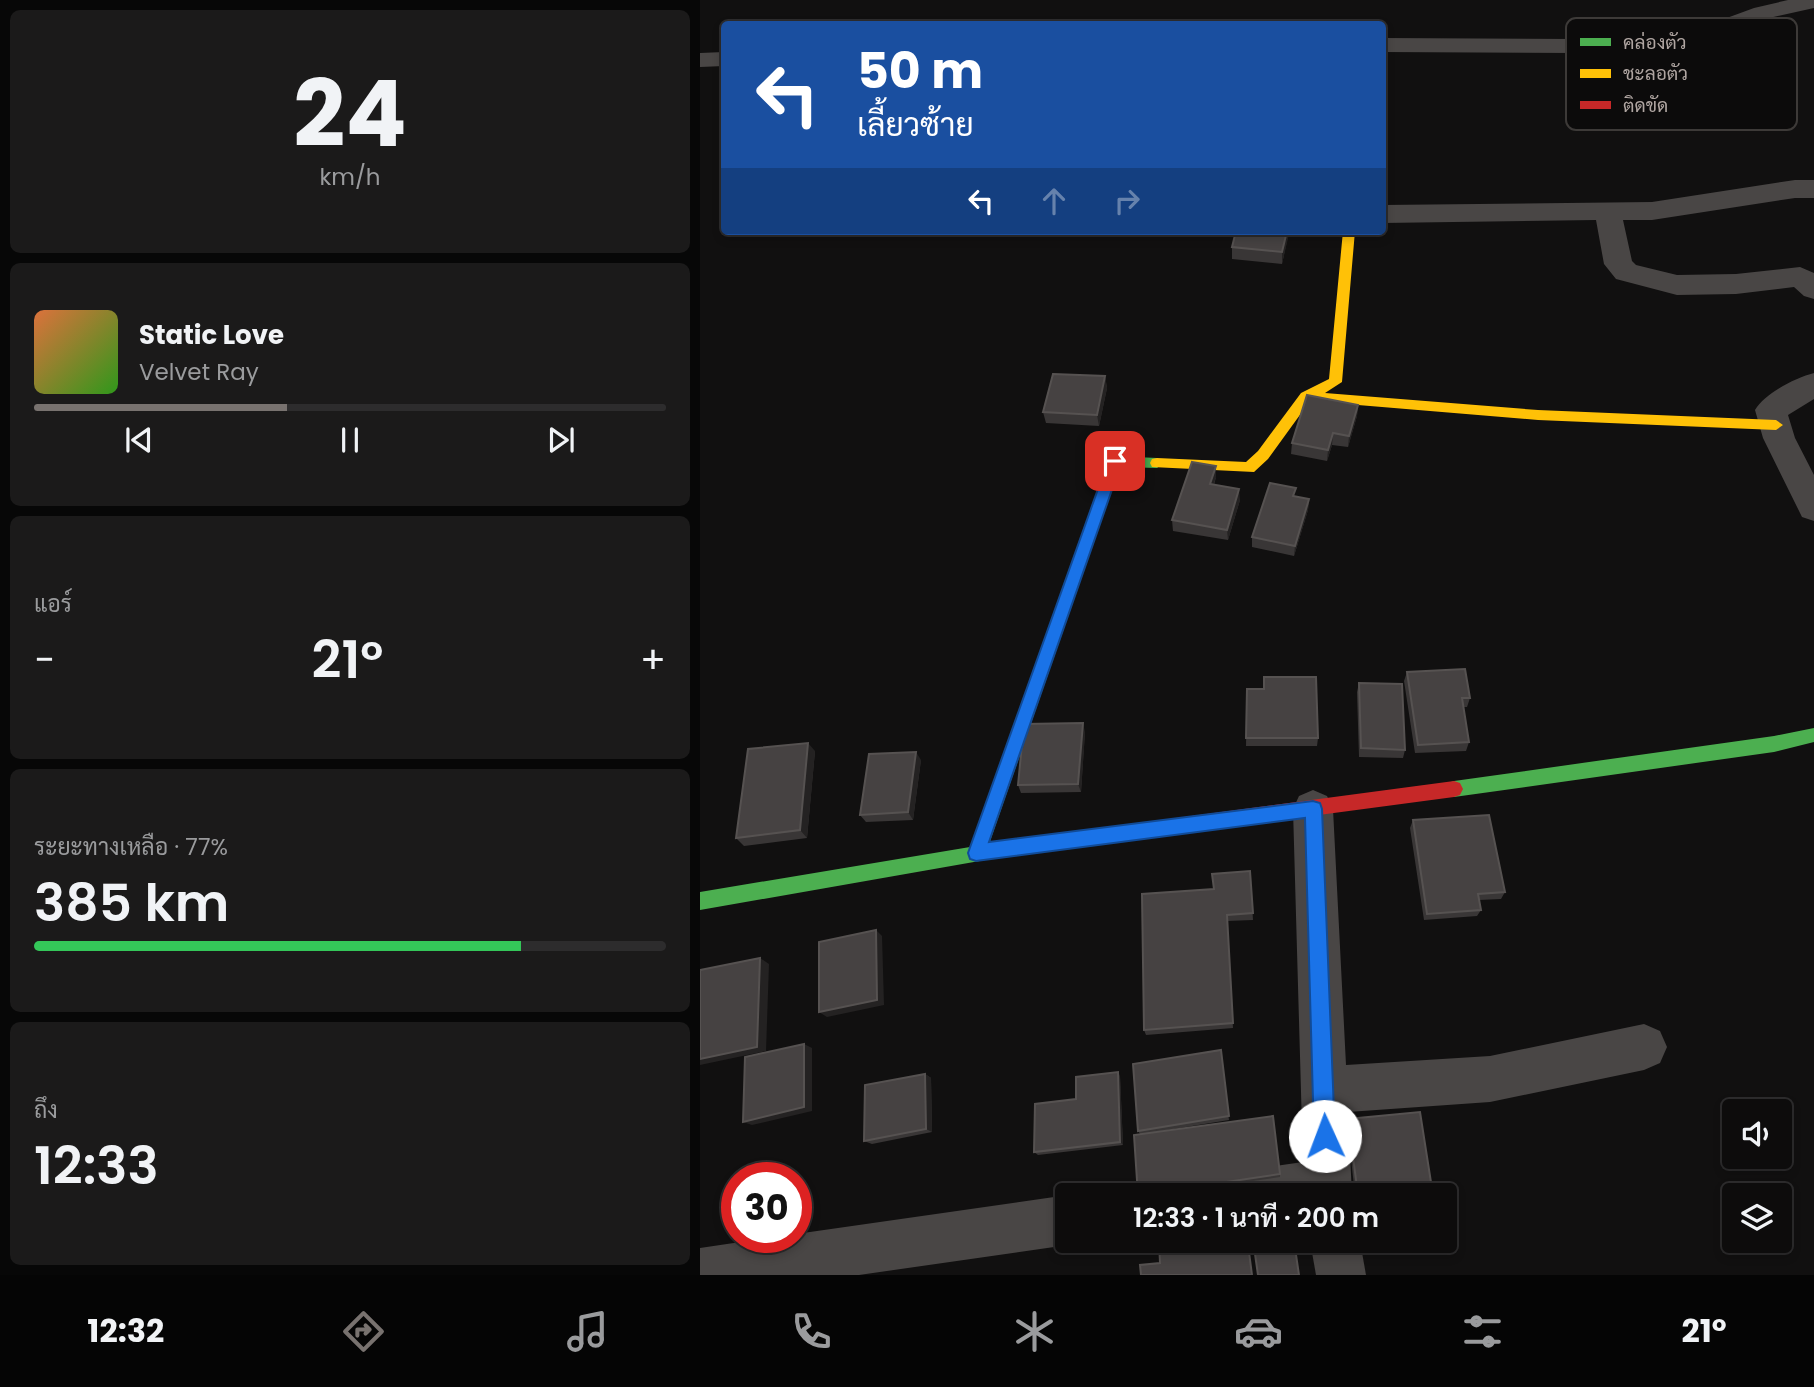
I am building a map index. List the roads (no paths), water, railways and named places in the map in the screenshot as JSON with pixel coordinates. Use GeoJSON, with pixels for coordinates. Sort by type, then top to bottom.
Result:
{"type":"FeatureCollection","features":[{"type":"Feature","properties":{"kind":"street"},"geometry":{"type":"LineString","coordinates":[[1749,18],[1814,1]]}},
{"type":"Feature","properties":{"kind":"street"},"geometry":{"type":"LineString","coordinates":[[1386,45],[1566,46]]}},
{"type":"Feature","properties":{"kind":"street"},"geometry":{"type":"LineString","coordinates":[[700,60],[721,59]]}},
{"type":"Feature","properties":{"kind":"street"},"geometry":{"type":"LineString","coordinates":[[1386,214],[1652,211],[1795,189],[1814,189]]}},
{"type":"Feature","properties":{"kind":"street"},"geometry":{"type":"LineString","coordinates":[[1608,212],[1618,264],[1626,272],[1677,285],[1736,284],[1800,277],[1814,289]]}},
{"type":"Feature","properties":{"kind":"street"},"geometry":{"type":"LineString","coordinates":[[976,853],[1115,461],[1250,468],[1263,455],[1306,396],[1335,382],[1349,235]]}},
{"type":"Feature","properties":{"kind":"street"},"geometry":{"type":"LineString","coordinates":[[1814,384],[1771,410],[1814,508]]}},
{"type":"Feature","properties":{"kind":"street"},"geometry":{"type":"LineString","coordinates":[[1306,396],[1538,415],[1776,425]]}},
{"type":"Feature","properties":{"kind":"street"},"geometry":{"type":"LineString","coordinates":[[700,901],[976,853],[1313,809],[1774,744],[1814,735]]}},
{"type":"Feature","properties":{"kind":"street"},"geometry":{"type":"LineString","coordinates":[[1313,809],[1327,1183]]}},
{"type":"Feature","properties":{"kind":"street"},"geometry":{"type":"LineString","coordinates":[[1323,1090],[1490,1079],[1644,1047]]}},
{"type":"Feature","properties":{"kind":"street"},"geometry":{"type":"LineString","coordinates":[[700,1273],[1055,1222]]}},
{"type":"Feature","properties":{"kind":"street"},"geometry":{"type":"LineString","coordinates":[[1337,1253],[1341,1275]]}}]}
